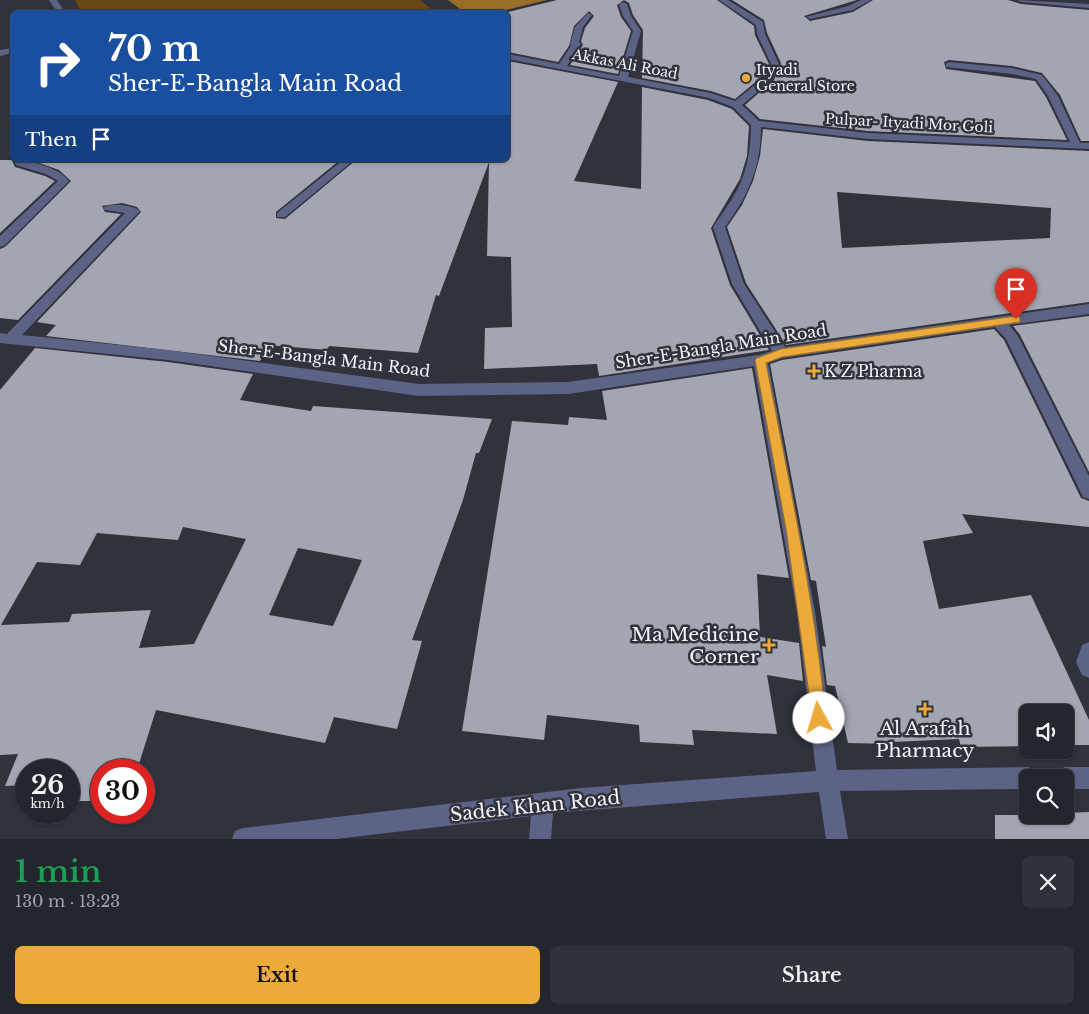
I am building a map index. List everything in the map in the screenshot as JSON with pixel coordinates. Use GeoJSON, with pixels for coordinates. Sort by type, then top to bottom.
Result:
{"type":"FeatureCollection","features":[{"type":"Feature","properties":{"kind":"street"},"geometry":{"type":"LineString","coordinates":[[723,0],[760,24],[762,34],[775,64],[770,77],[736,105],[756,124],[756,156],[747,186],[719,227],[738,284],[781,353]]}},
{"type":"Feature","properties":{"kind":"street"},"geometry":{"type":"LineString","coordinates":[[810,18],[850,8],[867,0]]}},
{"type":"Feature","properties":{"kind":"street"},"geometry":{"type":"LineString","coordinates":[[1025,0],[1089,6]]}},
{"type":"Feature","properties":{"kind":"street"},"geometry":{"type":"LineString","coordinates":[[623,4],[627,16],[637,31],[623,78]]}},
{"type":"Feature","properties":{"kind":"street"},"geometry":{"type":"LineString","coordinates":[[562,67],[577,44],[574,44],[579,27],[588,15]]}},
{"type":"Feature","properties":{"kind":"street","name":"Akkas Ali Road"},"geometry":{"type":"LineString","coordinates":[[510,57],[711,96],[736,105]]}},
{"type":"Feature","properties":{"kind":"street"},"geometry":{"type":"LineString","coordinates":[[949,65],[1030,73],[1039,77],[1052,96],[1076,144]]}},
{"type":"Feature","properties":{"kind":"street","name":"Pulpar- Ityadi Mor Goli"},"geometry":{"type":"LineString","coordinates":[[756,124],[868,136],[1089,146]]}},
{"type":"Feature","properties":{"kind":"street"},"geometry":{"type":"LineString","coordinates":[[0,243],[64,181],[61,176],[28,167],[20,162]]}},
{"type":"Feature","properties":{"kind":"street"},"geometry":{"type":"LineString","coordinates":[[281,215],[347,162]]}},
{"type":"Feature","properties":{"kind":"street"},"geometry":{"type":"LineString","coordinates":[[5,338],[134,211],[109,208]]}},
{"type":"Feature","properties":{"kind":"street","name":"Sher-E-Bangla Main Road"},"geometry":{"type":"LineString","coordinates":[[5,338],[168,355],[419,390],[568,388],[760,360],[781,353],[1089,309]]}},
{"type":"Feature","properties":{"kind":"street"},"geometry":{"type":"LineString","coordinates":[[998,322],[1011,336],[1089,492]]}},
{"type":"Feature","properties":{"kind":"street"},"geometry":{"type":"LineString","coordinates":[[760,360],[792,529],[812,650],[827,780],[839,836]]}},
{"type":"Feature","properties":{"kind":"street"},"geometry":{"type":"LineString","coordinates":[[1089,652],[1086,662],[1089,668]]}},
{"type":"Feature","properties":{"kind":"street","name":"Sadek Khan Road"},"geometry":{"type":"LineString","coordinates":[[243,839],[290,837],[581,799],[827,780],[1019,778]]}},
{"type":"Feature","properties":{"kind":"street"},"geometry":{"type":"LineString","coordinates":[[1074,778],[1089,778]]}},
{"type":"Feature","properties":{"kind":"street"},"geometry":{"type":"LineString","coordinates":[[540,839],[543,804]]}},
{"type":"Feature","properties":{"kind":"shaded area"},"geometry":{"type":"Polygon","coordinates":[[[75,0],[420,0],[432,10],[80,10],[75,0]]]}},
{"type":"Feature","properties":{"kind":"shaded area"},"geometry":{"type":"Polygon","coordinates":[[[448,0],[547,0],[506,10],[461,10],[448,0]]]}},
{"type":"Feature","properties":{"kind":"building"},"geometry":{"type":"Polygon","coordinates":[[[557,0],[624,0],[617,5],[621,17],[631,31],[618,74],[570,65],[583,45],[581,41],[585,28],[594,16],[589,11],[574,26],[569,46],[558,62],[510,52],[510,12],[557,0]]]}},
{"type":"Feature","properties":{"kind":"building"},"geometry":{"type":"Polygon","coordinates":[[[624,0],[717,0],[754,26],[755,35],[769,64],[764,75],[735,99],[711,91],[642,78],[643,30],[633,15],[629,3],[624,0]]]}},
{"type":"Feature","properties":{"kind":"building"},"geometry":{"type":"Polygon","coordinates":[[[732,0],[857,0],[804,16],[810,21],[853,12],[873,0],[1008,0],[1021,4],[1089,10],[1089,141],[1081,141],[1060,95],[1042,73],[1012,66],[949,60],[944,62],[946,69],[1035,81],[1046,97],[1067,140],[868,131],[760,119],[745,105],[774,80],[781,63],[767,33],[764,20],[732,0]]]}},
{"type":"Feature","properties":{"kind":"building"},"geometry":{"type":"Polygon","coordinates":[[[510,61],[618,82],[574,181],[641,189],[642,87],[708,100],[732,109],[749,126],[747,156],[740,179],[711,228],[730,285],[769,350],[599,376],[597,364],[484,369],[485,328],[512,327],[511,257],[487,256],[489,162],[510,162],[510,61]]]}},
{"type":"Feature","properties":{"kind":"building"},"geometry":{"type":"Polygon","coordinates":[[[763,129],[868,141],[1089,151],[1089,302],[786,345],[746,283],[727,227],[742,205],[753,181],[760,156],[763,129]],[[837,192],[842,248],[1050,238],[1051,208],[837,192]]]}},
{"type":"Feature","properties":{"kind":"building"},"geometry":{"type":"Polygon","coordinates":[[[0,160],[10,160],[15,167],[55,181],[0,233],[0,160]]]}},
{"type":"Feature","properties":{"kind":"building"},"geometry":{"type":"Polygon","coordinates":[[[37,162],[338,162],[276,212],[276,218],[285,219],[354,162],[489,162],[439,296],[436,295],[418,353],[329,346],[327,350],[268,345],[260,361],[46,336],[56,325],[37,322],[141,212],[137,207],[122,203],[102,206],[105,212],[121,214],[18,320],[0,318],[0,249],[5,247],[71,181],[59,170],[37,162]]]}},
{"type":"Feature","properties":{"kind":"building"},"geometry":{"type":"Polygon","coordinates":[[[1089,316],[1089,472],[1020,335],[1013,326],[1089,316]]]}},
{"type":"Feature","properties":{"kind":"building"},"geometry":{"type":"Polygon","coordinates":[[[994,329],[1004,340],[1081,498],[1089,501],[1089,527],[962,514],[973,533],[923,541],[939,609],[1031,595],[1089,720],[1089,745],[1074,745],[1074,704],[1019,704],[1019,746],[961,747],[959,739],[892,742],[893,744],[848,743],[835,686],[827,685],[822,646],[826,647],[816,581],[811,580],[770,364],[782,360],[994,329]]]}},
{"type":"Feature","properties":{"kind":"building"},"geometry":{"type":"Polygon","coordinates":[[[35,348],[168,362],[253,374],[240,400],[311,411],[313,406],[492,419],[479,453],[476,453],[463,500],[412,640],[422,641],[397,729],[334,717],[325,743],[156,710],[140,759],[90,759],[90,801],[80,801],[80,759],[16,759],[18,754],[0,755],[0,390],[35,348]],[[183,527],[178,540],[97,533],[80,565],[37,562],[1,625],[69,622],[72,614],[151,610],[139,648],[194,644],[246,539],[183,527]],[[298,548],[269,615],[333,626],[362,560],[298,548]]]}},
{"type":"Feature","properties":{"kind":"building"},"geometry":{"type":"Polygon","coordinates":[[[752,368],[789,578],[757,574],[760,637],[799,643],[803,681],[767,675],[777,734],[692,730],[694,745],[640,742],[639,725],[547,715],[544,740],[462,731],[512,421],[568,425],[569,417],[607,420],[602,391],[752,368]]]}},
{"type":"Feature","properties":{"kind":"building"},"geometry":{"type":"Polygon","coordinates":[[[15,761],[15,786],[5,786],[15,761]]]}},
{"type":"Feature","properties":{"kind":"building"},"geometry":{"type":"Polygon","coordinates":[[[1089,812],[1089,839],[995,839],[995,815],[1019,815],[1019,824],[1074,824],[1074,813],[1089,812]]]}},
{"type":"Feature","properties":{"kind":"place","name":"Ityadi General Store"},"geometry":{"type":"Point","coordinates":[746,78]}},
{"type":"Feature","properties":{"kind":"place","name":"K Z Pharma"},"geometry":{"type":"Point","coordinates":[814,371]}},
{"type":"Feature","properties":{"kind":"place","name":"Ma Medicine Corner"},"geometry":{"type":"Point","coordinates":[769,645]}},
{"type":"Feature","properties":{"kind":"place","name":"Al Arafah Pharmacy"},"geometry":{"type":"Point","coordinates":[925,709]}},
{"type":"Feature","properties":{"kind":"route"},"geometry":{"type":"LineString","coordinates":[[819,718],[812,650],[792,529],[760,360],[781,353],[1016,319]]}}]}
